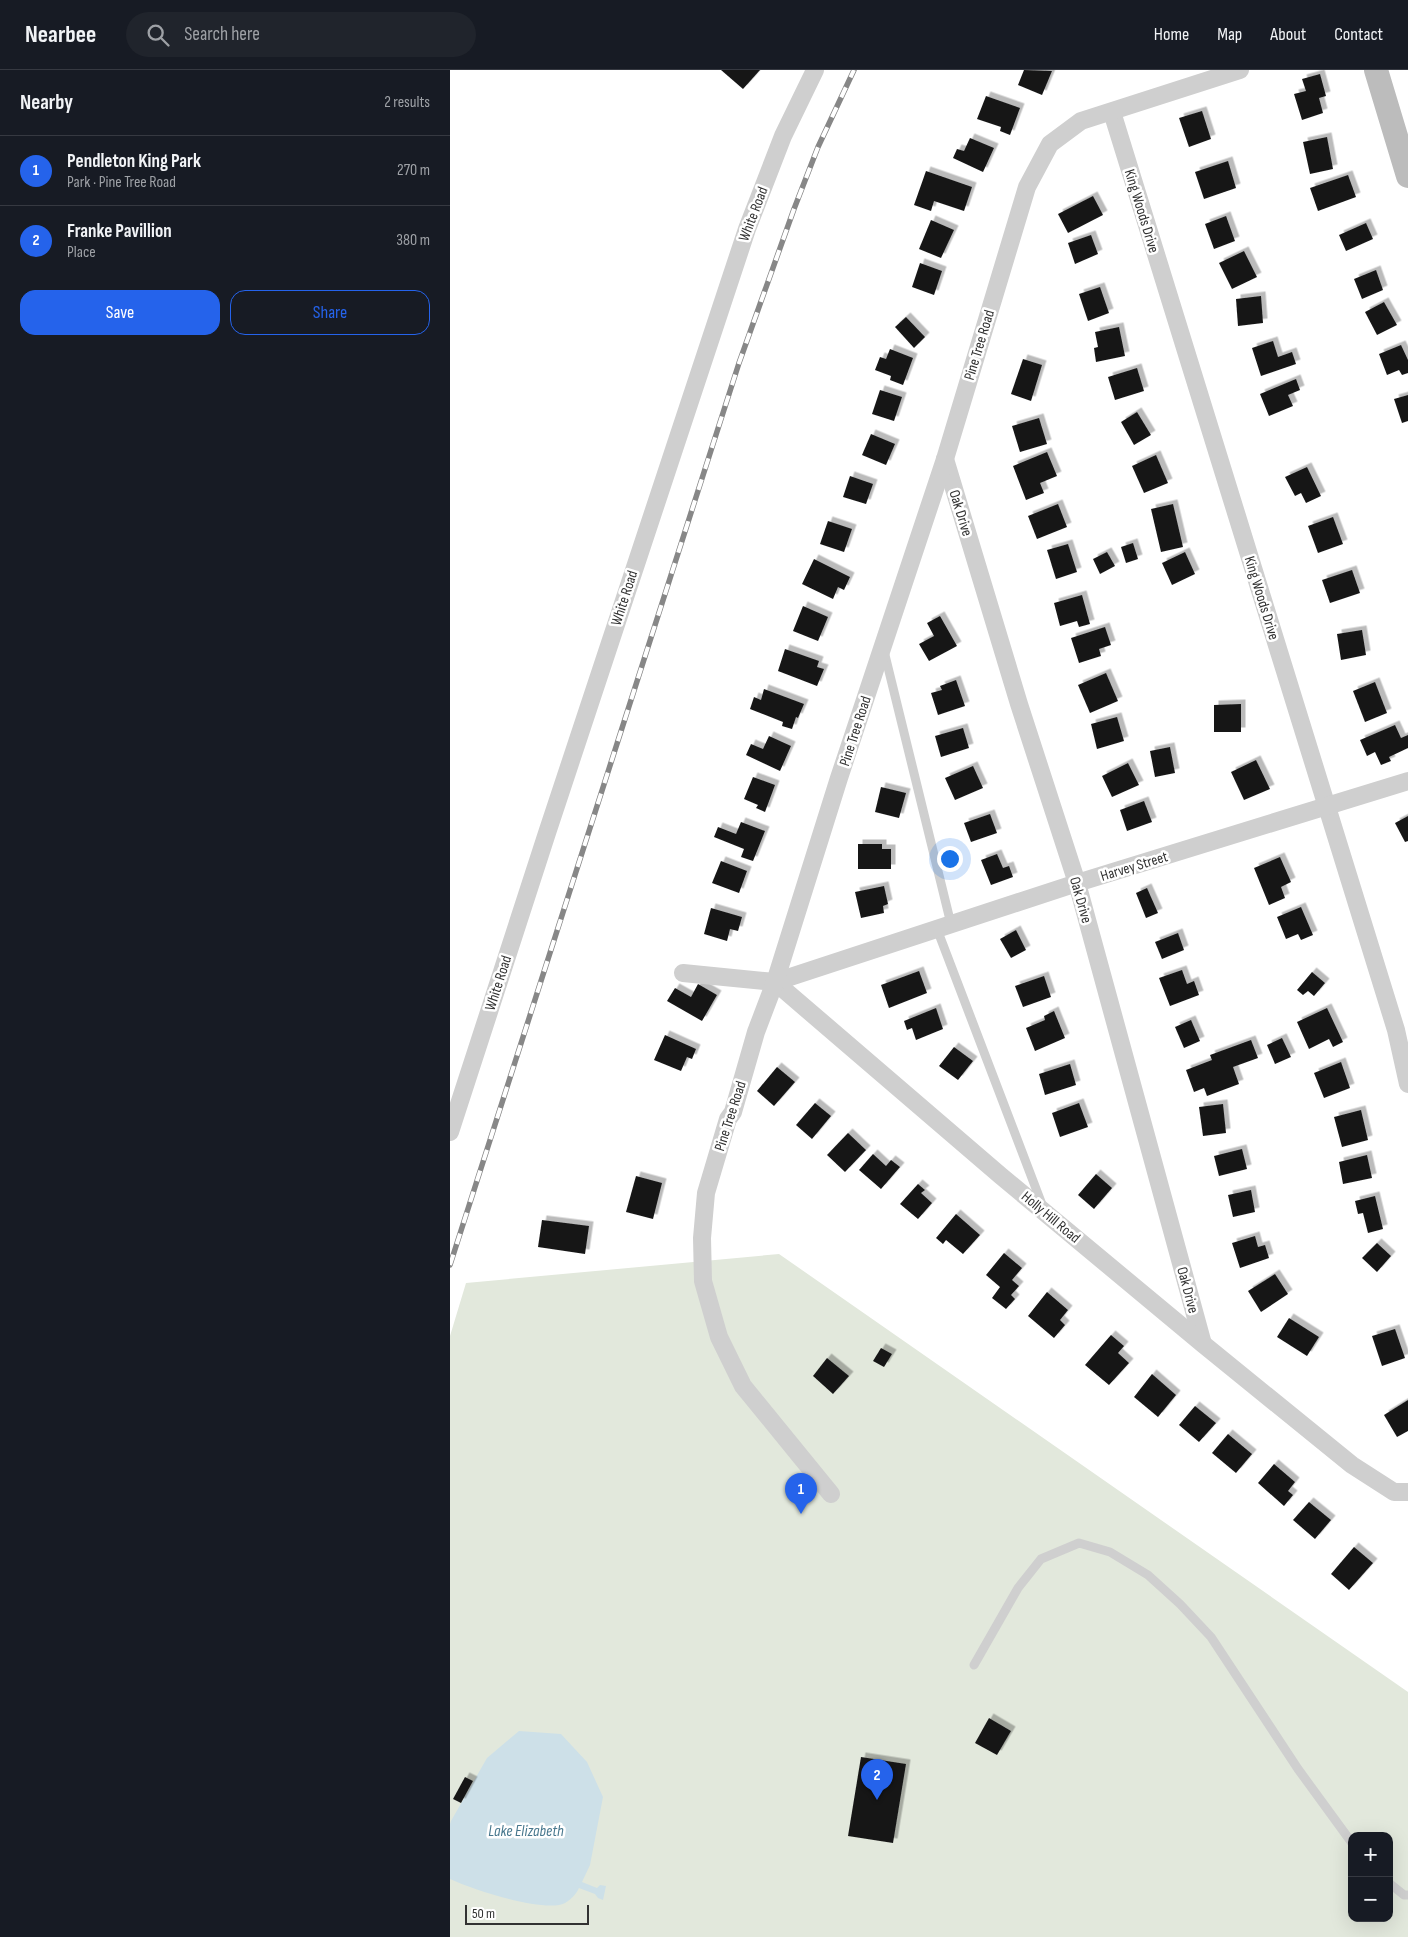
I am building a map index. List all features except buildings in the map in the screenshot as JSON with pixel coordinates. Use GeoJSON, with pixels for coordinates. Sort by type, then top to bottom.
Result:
{"type":"FeatureCollection","features":[{"type":"Feature","properties":{"kind":"street","name":"White Road"},"geometry":{"type":"LineString","coordinates":[[450,1132],[747,229],[784,136],[814,70]]}},
{"type":"Feature","properties":{"kind":"street","name":"Pine Tree Road"},"geometry":{"type":"LineString","coordinates":[[831,1494],[743,1386],[719,1337],[703,1281],[702,1238],[706,1193],[756,1032],[775,982],[944,459],[1027,186],[1050,144],[1080,121],[1240,70]]}},
{"type":"Feature","properties":{"kind":"street"},"geometry":{"type":"LineString","coordinates":[[1376,70],[1408,176]]}},
{"type":"Feature","properties":{"kind":"street","name":"King Woods Drive"},"geometry":{"type":"LineString","coordinates":[[1112,112],[1396,1030],[1408,1084]]}},
{"type":"Feature","properties":{"kind":"street","name":"Oak Drive"},"geometry":{"type":"LineString","coordinates":[[944,459],[1019,704],[1077,884],[1203,1344]]}},
{"type":"Feature","properties":{"kind":"street","name":"Harvey Street"},"geometry":{"type":"LineString","coordinates":[[775,982],[1077,884],[1408,781]]}},
{"type":"Feature","properties":{"kind":"street"},"geometry":{"type":"LineString","coordinates":[[683,973],[775,982]]}},
{"type":"Feature","properties":{"kind":"street","name":"Holly Hill Road"},"geometry":{"type":"LineString","coordinates":[[775,982],[1044,1212],[1352,1465],[1394,1492],[1408,1492]]}},
{"type":"Feature","properties":{"kind":"lane"},"geometry":{"type":"LineString","coordinates":[[883,646],[944,927],[1044,1212]]}},
{"type":"Feature","properties":{"kind":"lane"},"geometry":{"type":"LineString","coordinates":[[974,1665],[1018,1588],[1041,1559],[1079,1543],[1110,1552],[1148,1575],[1180,1604],[1211,1637],[1298,1769],[1348,1838]]}},
{"type":"Feature","properties":{"kind":"lane"},"geometry":{"type":"LineString","coordinates":[[1393,1886],[1404,1895],[1408,1895]]}},
{"type":"Feature","properties":{"kind":"shaded area"},"geometry":{"type":"Polygon","coordinates":[[[779,1254],[1408,1692],[1408,1937],[450,1937],[450,1336],[466,1283],[779,1254]]]}},
{"type":"Feature","properties":{"kind":"water","name":"Lake Elizabeth"},"geometry":{"type":"Polygon","coordinates":[[[519,1731],[561,1734],[587,1762],[603,1797],[590,1865],[582,1882],[597,1888],[600,1885],[606,1886],[603,1900],[595,1894],[579,1888],[571,1899],[565,1903],[559,1905],[534,1904],[488,1893],[450,1879],[451,1821],[487,1758],[519,1731]]]}},
{"type":"Feature","properties":{"kind":"railway"},"geometry":{"type":"LineString","coordinates":[[450,1265],[739,363],[818,147],[854,70]]}},
{"type":"Feature","properties":{"kind":"place","name":"Pendleton King Park"},"geometry":{"type":"Point","coordinates":[801,1514]}},
{"type":"Feature","properties":{"kind":"place","name":"Franke Pavillion"},"geometry":{"type":"Point","coordinates":[877,1800]}}]}
